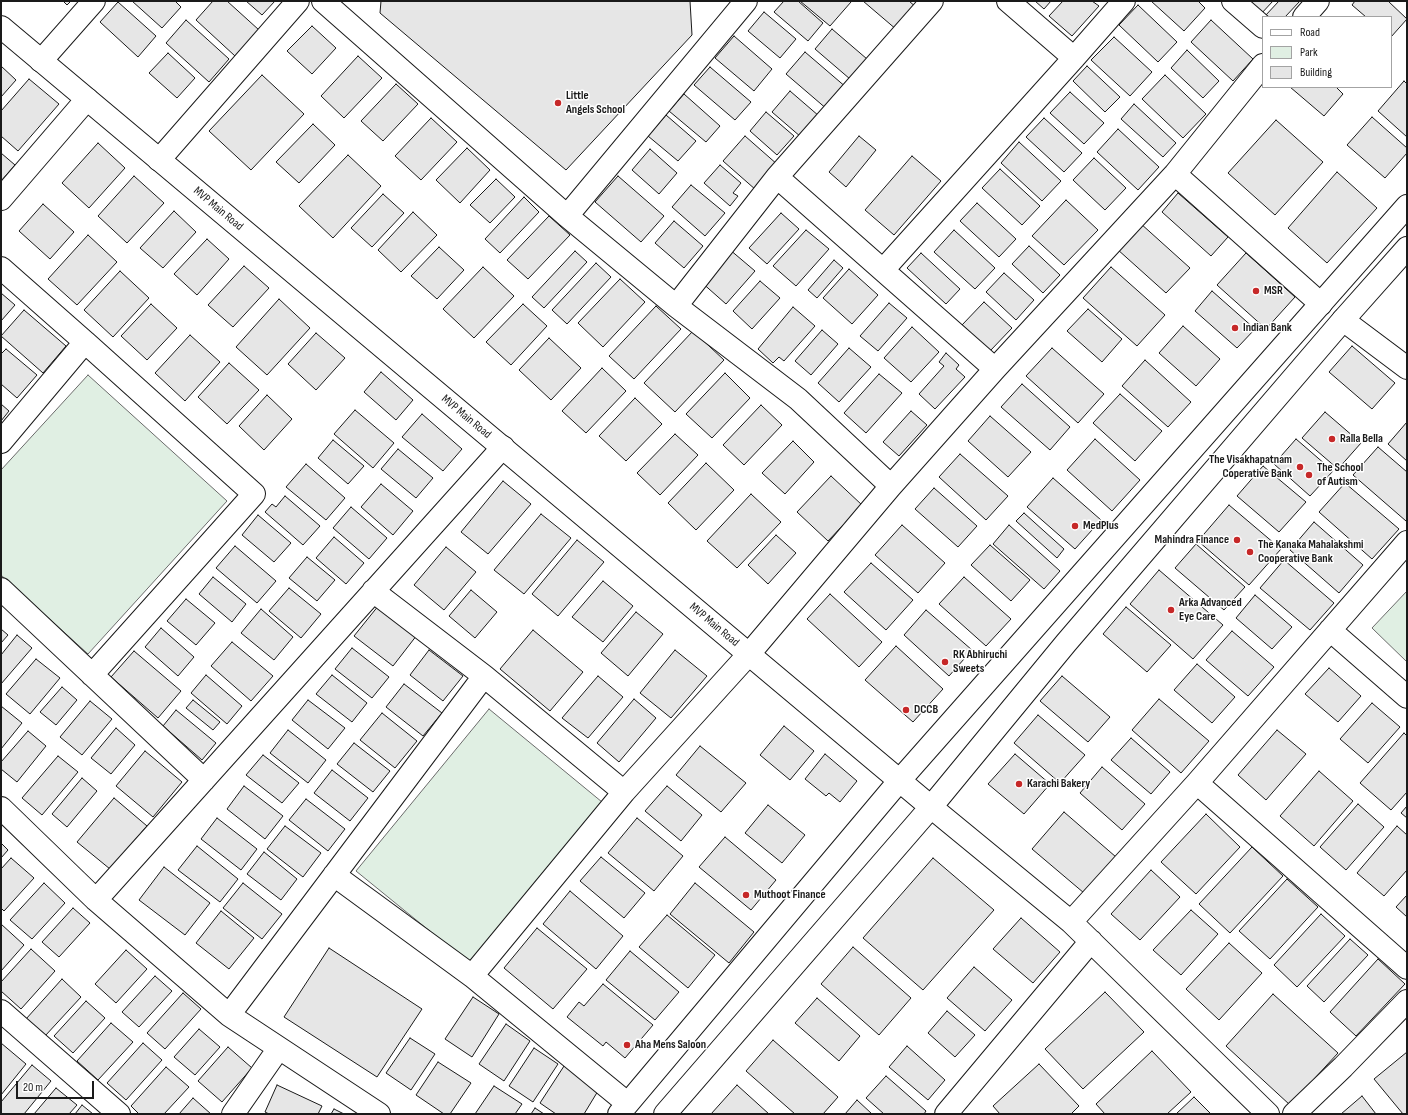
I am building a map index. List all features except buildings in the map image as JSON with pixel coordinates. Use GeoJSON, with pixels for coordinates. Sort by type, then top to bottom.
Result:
{"type":"FeatureCollection","features":[{"type":"Feature","properties":{"kind":"street"},"geometry":{"type":"LineString","coordinates":[[41,61],[94,1]]}},
{"type":"Feature","properties":{"kind":"street"},"geometry":{"type":"LineString","coordinates":[[159,160],[298,1]]}},
{"type":"Feature","properties":{"kind":"street"},"geometry":{"type":"LineString","coordinates":[[323,1],[567,216],[676,306],[798,399],[891,486]]}},
{"type":"Feature","properties":{"kind":"street"},"geometry":{"type":"LineString","coordinates":[[567,216],[746,1]]}},
{"type":"Feature","properties":{"kind":"street"},"geometry":{"type":"LineString","coordinates":[[676,306],[777,177],[932,1]]}},
{"type":"Feature","properties":{"kind":"street"},"geometry":{"type":"LineString","coordinates":[[1008,1],[1074,58]]}},
{"type":"Feature","properties":{"kind":"street"},"geometry":{"type":"LineString","coordinates":[[883,270],[1124,1]]}},
{"type":"Feature","properties":{"kind":"street"},"geometry":{"type":"LineString","coordinates":[[1233,1],[1262,26]]}},
{"type":"Feature","properties":{"kind":"street"},"geometry":{"type":"LineString","coordinates":[[1305,16],[1318,1]]}},
{"type":"Feature","properties":{"kind":"street","name":"MVP Main Road"},"geometry":{"type":"LineString","coordinates":[[1,27],[931,807],[1071,922],[1268,1114]]}},
{"type":"Feature","properties":{"kind":"street"},"geometry":{"type":"LineString","coordinates":[[472,976],[624,792],[749,654],[891,486],[995,369],[1175,174],[1262,66]]}},
{"type":"Feature","properties":{"kind":"street"},"geometry":{"type":"LineString","coordinates":[[1,199],[87,99]]}},
{"type":"Feature","properties":{"kind":"street"},"geometry":{"type":"LineString","coordinates":[[1175,174],[1321,304]]}},
{"type":"Feature","properties":{"kind":"street"},"geometry":{"type":"LineString","coordinates":[[777,177],[995,369]]}},
{"type":"Feature","properties":{"kind":"street"},"geometry":{"type":"LineString","coordinates":[[334,875],[472,976],[623,1109],[900,780],[1407,206]]}},
{"type":"Feature","properties":{"kind":"street"},"geometry":{"type":"LineString","coordinates":[[665,1114],[931,807],[1066,643],[1343,320],[1407,248]]}},
{"type":"Feature","properties":{"kind":"street"},"geometry":{"type":"LineString","coordinates":[[1,268],[254,494],[92,675]]}},
{"type":"Feature","properties":{"kind":"street"},"geometry":{"type":"LineString","coordinates":[[1343,320],[1407,368]]}},
{"type":"Feature","properties":{"kind":"street"},"geometry":{"type":"LineString","coordinates":[[1,442],[85,342]]}},
{"type":"Feature","properties":{"kind":"street"},"geometry":{"type":"LineString","coordinates":[[96,900],[503,447]]}},
{"type":"Feature","properties":{"kind":"street"},"geometry":{"type":"LineString","coordinates":[[1071,922],[1197,783],[1407,542]]}},
{"type":"Feature","properties":{"kind":"street"},"geometry":{"type":"LineString","coordinates":[[1,589],[204,780]]}},
{"type":"Feature","properties":{"kind":"street"},"geometry":{"type":"LineString","coordinates":[[373,591],[484,676],[624,792]]}},
{"type":"Feature","properties":{"kind":"street"},"geometry":{"type":"LineString","coordinates":[[1330,630],[1407,697]]}},
{"type":"Feature","properties":{"kind":"street"},"geometry":{"type":"LineString","coordinates":[[229,1015],[484,676]]}},
{"type":"Feature","properties":{"kind":"street"},"geometry":{"type":"LineString","coordinates":[[1197,783],[1407,968]]}},
{"type":"Feature","properties":{"kind":"street"},"geometry":{"type":"LineString","coordinates":[[1,808],[96,900],[229,1015],[379,1114]]}},
{"type":"Feature","properties":{"kind":"street"},"geometry":{"type":"LineString","coordinates":[[946,1114],[1091,941]]}},
{"type":"Feature","properties":{"kind":"street"},"geometry":{"type":"LineString","coordinates":[[1294,1114],[1343,1067],[1407,1001]]}},
{"type":"Feature","properties":{"kind":"street"},"geometry":{"type":"LineString","coordinates":[[1,1011],[119,1114]]}},
{"type":"Feature","properties":{"kind":"street"},"geometry":{"type":"LineString","coordinates":[[234,1114],[279,1048]]}},
{"type":"Feature","properties":{"kind":"green space"},"geometry":{"type":"Polygon","coordinates":[[[88,375],[227,501],[88,654],[1,575],[1,470],[88,375]]]}},
{"type":"Feature","properties":{"kind":"green space"},"geometry":{"type":"Polygon","coordinates":[[[1407,591],[1407,662],[1372,628],[1407,591]]]}},
{"type":"Feature","properties":{"kind":"green space"},"geometry":{"type":"Polygon","coordinates":[[[489,709],[602,802],[469,963],[356,871],[489,709]]]}},
{"type":"Feature","properties":{"kind":"place","name":"Little Angels School"},"geometry":{"type":"Point","coordinates":[558,103]}},
{"type":"Feature","properties":{"kind":"place","name":"MSR"},"geometry":{"type":"Point","coordinates":[1256,291]}},
{"type":"Feature","properties":{"kind":"place","name":"Indian Bank"},"geometry":{"type":"Point","coordinates":[1235,328]}},
{"type":"Feature","properties":{"kind":"place","name":"Ralla Bella"},"geometry":{"type":"Point","coordinates":[1332,439]}},
{"type":"Feature","properties":{"kind":"place","name":"The Visakhapatnam Coperative Bank"},"geometry":{"type":"Point","coordinates":[1300,467]}},
{"type":"Feature","properties":{"kind":"place","name":"The School of Autism"},"geometry":{"type":"Point","coordinates":[1309,475]}},
{"type":"Feature","properties":{"kind":"place","name":"MedPlus"},"geometry":{"type":"Point","coordinates":[1075,526]}},
{"type":"Feature","properties":{"kind":"place","name":"Mahindra Finance"},"geometry":{"type":"Point","coordinates":[1237,540]}},
{"type":"Feature","properties":{"kind":"place","name":"The Kanaka Mahalakshmi Cooperative Bank"},"geometry":{"type":"Point","coordinates":[1250,552]}},
{"type":"Feature","properties":{"kind":"place","name":"Arka Advanced Eye Care"},"geometry":{"type":"Point","coordinates":[1171,610]}},
{"type":"Feature","properties":{"kind":"place","name":"RK Abhiruchi Sweets"},"geometry":{"type":"Point","coordinates":[945,662]}},
{"type":"Feature","properties":{"kind":"place","name":"DCCB"},"geometry":{"type":"Point","coordinates":[906,710]}},
{"type":"Feature","properties":{"kind":"place","name":"Karachi Bakery"},"geometry":{"type":"Point","coordinates":[1019,784]}},
{"type":"Feature","properties":{"kind":"place","name":"Muthoot Finance"},"geometry":{"type":"Point","coordinates":[746,895]}},
{"type":"Feature","properties":{"kind":"place","name":"Aha Mens Saloon"},"geometry":{"type":"Point","coordinates":[627,1045]}}]}
